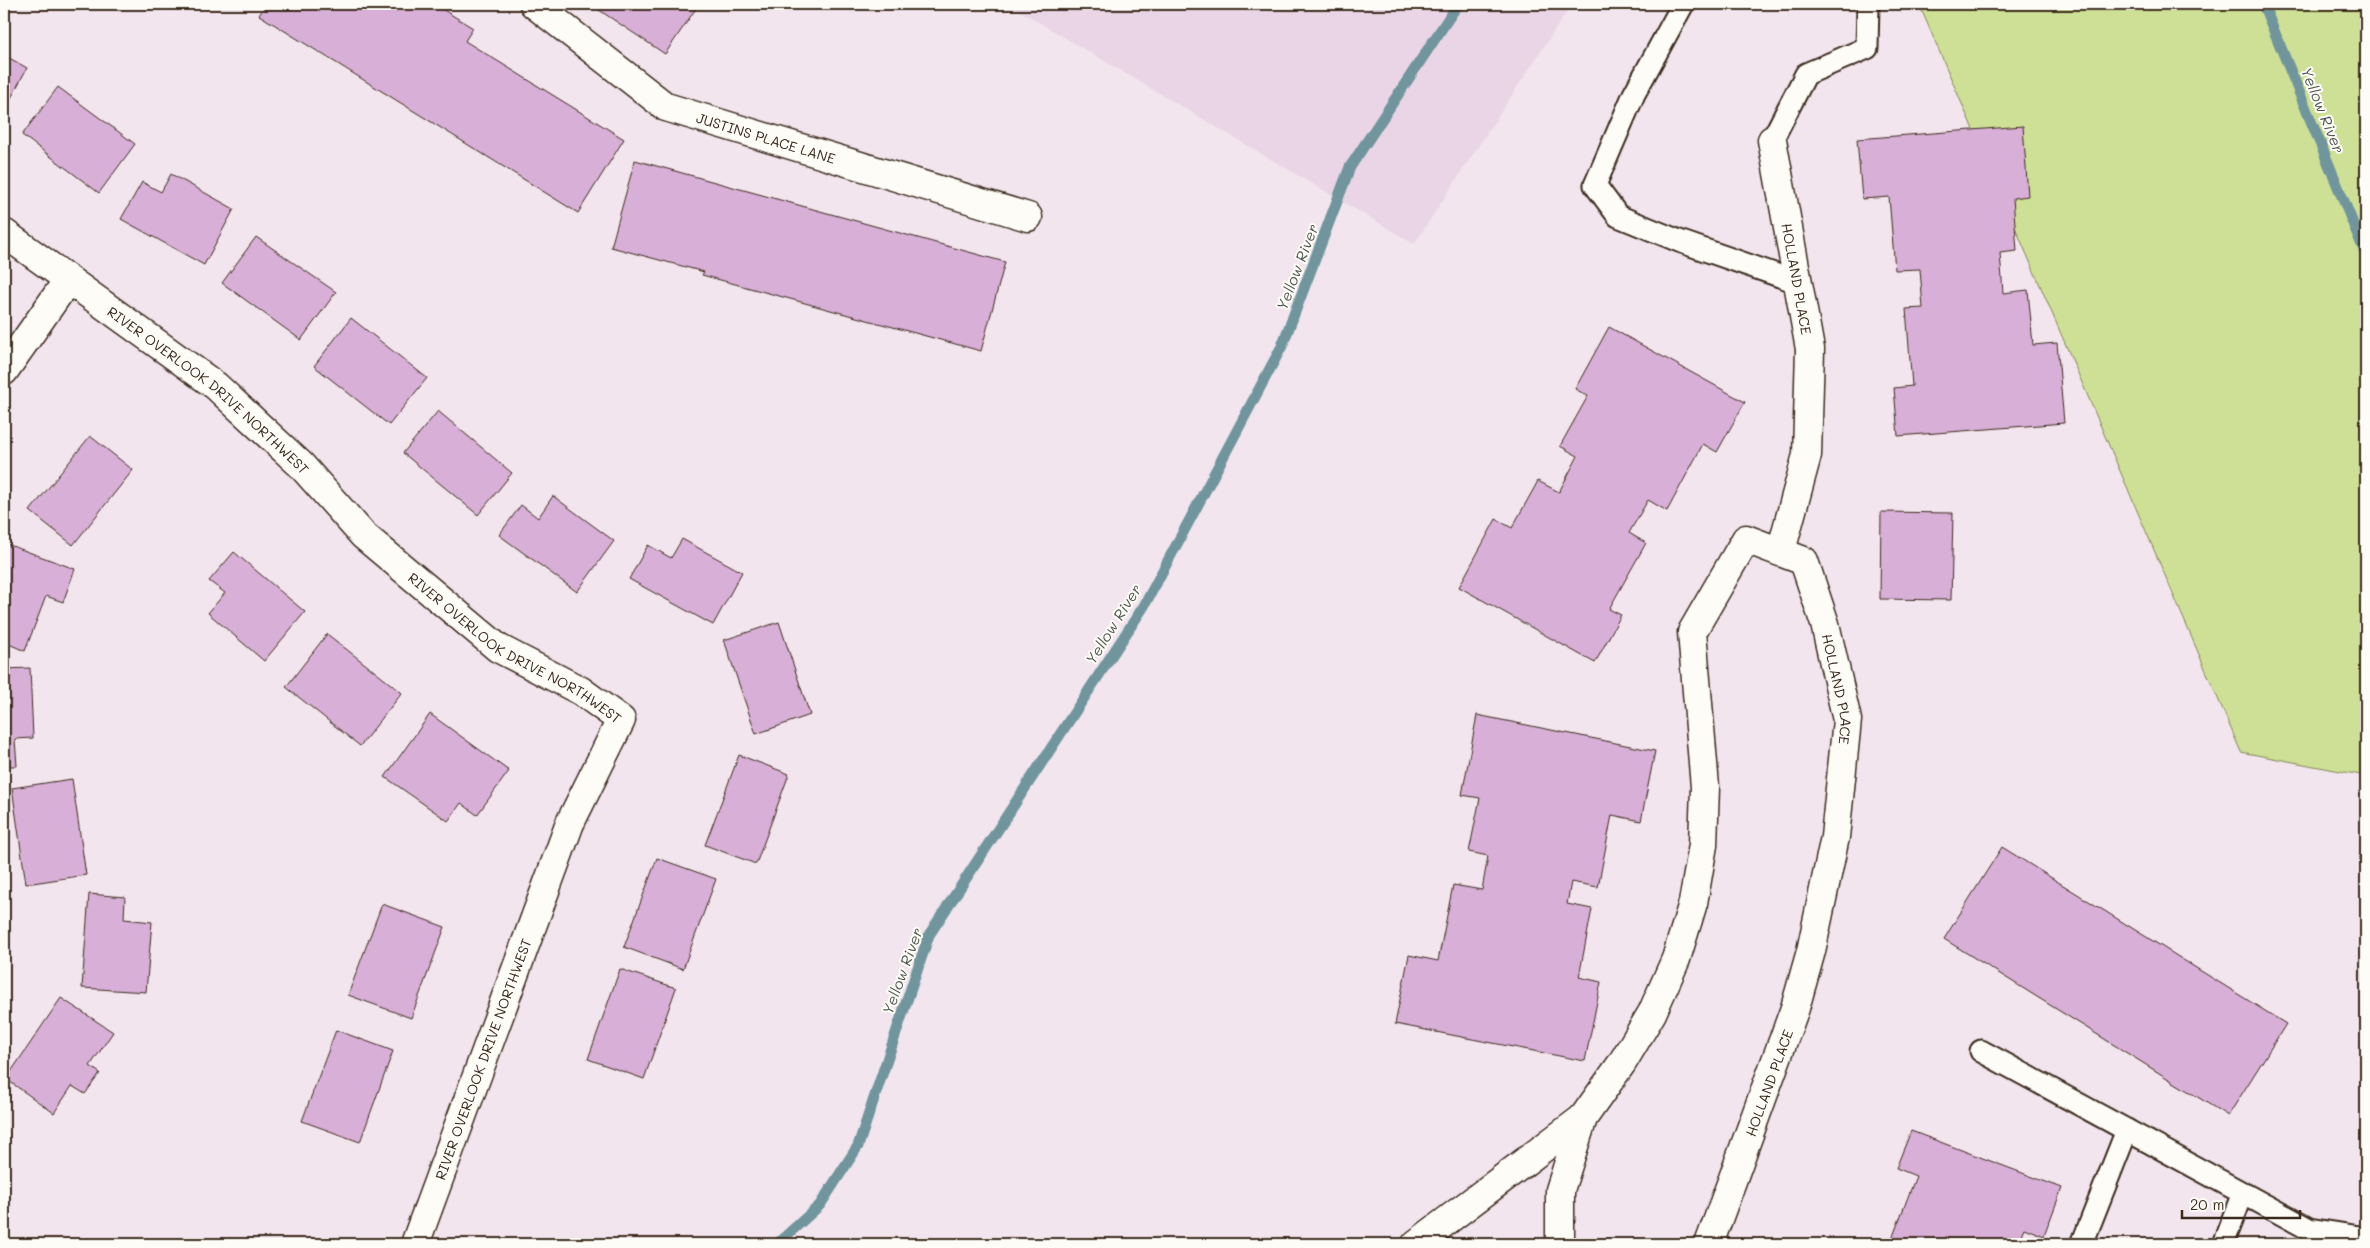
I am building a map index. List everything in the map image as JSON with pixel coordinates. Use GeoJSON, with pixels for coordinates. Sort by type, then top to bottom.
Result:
{"type":"FeatureCollection","features":[{"type":"Feature","properties":{"kind":"street","name":"JUSTINS PLACE LANE"},"geometry":{"type":"LineString","coordinates":[[534,4],[666,107],[1028,217]]}},
{"type":"Feature","properties":{"kind":"street","name":"HOLLAND PLACE"},"geometry":{"type":"LineString","coordinates":[[1709,1244],[1795,1008],[1811,952],[1835,837],[1843,779],[1847,720],[1825,624],[1804,561],[1781,551],[1807,455],[1810,349],[1772,140]]}},
{"type":"Feature","properties":{"kind":"street","name":"RIVER OVERLOOK DRIVE NORTHWEST"},"geometry":{"type":"LineString","coordinates":[[4,234],[216,386],[301,465],[363,535],[498,648],[581,692],[621,720],[570,823],[415,1244]]}},
{"type":"Feature","properties":{"kind":"street"},"geometry":{"type":"LineString","coordinates":[[4,371],[68,280]]}},
{"type":"Feature","properties":{"kind":"street"},"geometry":{"type":"LineString","coordinates":[[1560,1244],[1560,1190],[1583,1118],[1622,1063],[1652,1013],[1676,959],[1693,903],[1703,846],[1705,787],[1692,632],[1746,539],[1781,551]]}},
{"type":"Feature","properties":{"kind":"street"},"geometry":{"type":"LineString","coordinates":[[1416,1244],[1583,1118]]}},
{"type":"Feature","properties":{"kind":"lane"},"geometry":{"type":"LineString","coordinates":[[1683,4],[1634,94],[1596,185],[1618,216],[1679,241],[1797,282]]}},
{"type":"Feature","properties":{"kind":"lane"},"geometry":{"type":"LineString","coordinates":[[1772,140],[1806,74],[1867,48],[1868,4]]}},
{"type":"Feature","properties":{"kind":"lane"},"geometry":{"type":"LineString","coordinates":[[1981,1051],[2309,1229],[2366,1238]]}},
{"type":"Feature","properties":{"kind":"lane"},"geometry":{"type":"LineString","coordinates":[[2082,1244],[2126,1130]]}},
{"type":"Feature","properties":{"kind":"lane"},"geometry":{"type":"LineString","coordinates":[[2224,1244],[2243,1194]]}},
{"type":"Feature","properties":{"kind":"shaded area"},"geometry":{"type":"Polygon","coordinates":[[[1008,4],[1572,4],[1414,244],[1008,4]]]}},
{"type":"Feature","properties":{"kind":"green space"},"geometry":{"type":"Polygon","coordinates":[[[1919,4],[2366,4],[2366,776],[2241,752],[1919,4]]]}},
{"type":"Feature","properties":{"kind":"building"},"geometry":{"type":"Polygon","coordinates":[[[267,4],[434,4],[473,28],[465,41],[624,139],[578,213],[259,15],[267,4]]]}},
{"type":"Feature","properties":{"kind":"building"},"geometry":{"type":"Polygon","coordinates":[[[590,4],[699,4],[665,54],[590,4]]]}},
{"type":"Feature","properties":{"kind":"building"},"geometry":{"type":"Polygon","coordinates":[[[4,55],[27,68],[4,111],[4,55]]]}},
{"type":"Feature","properties":{"kind":"building"},"geometry":{"type":"Polygon","coordinates":[[[58,87],[135,144],[99,193],[22,135],[58,87]]]}},
{"type":"Feature","properties":{"kind":"building"},"geometry":{"type":"Polygon","coordinates":[[[2023,126],[2028,196],[2013,198],[2017,251],[2000,253],[2003,293],[2028,290],[2033,345],[2057,343],[2064,423],[1898,436],[1894,388],[1912,386],[1906,309],[1923,308],[1920,269],[1895,270],[1889,197],[1862,199],[1857,139],[2023,126]]]}},
{"type":"Feature","properties":{"kind":"building"},"geometry":{"type":"Polygon","coordinates":[[[635,160],[1005,262],[981,351],[702,275],[704,272],[611,247],[635,160]]]}},
{"type":"Feature","properties":{"kind":"building"},"geometry":{"type":"Polygon","coordinates":[[[171,174],[234,209],[204,265],[121,219],[142,182],[161,192],[171,174]]]}},
{"type":"Feature","properties":{"kind":"building"},"geometry":{"type":"Polygon","coordinates":[[[256,237],[336,292],[301,340],[222,283],[256,237]]]}},
{"type":"Feature","properties":{"kind":"building"},"geometry":{"type":"Polygon","coordinates":[[[351,318],[427,378],[389,425],[314,366],[351,318]]]}},
{"type":"Feature","properties":{"kind":"building"},"geometry":{"type":"Polygon","coordinates":[[[1609,327],[1745,402],[1717,452],[1703,444],[1667,511],[1648,500],[1629,533],[1646,543],[1609,609],[1621,615],[1595,663],[1459,587],[1496,519],[1512,528],[1538,481],[1559,492],[1578,456],[1560,446],[1588,396],[1575,389],[1609,327]]]}},
{"type":"Feature","properties":{"kind":"building"},"geometry":{"type":"Polygon","coordinates":[[[438,411],[512,473],[478,515],[403,453],[438,411]]]}},
{"type":"Feature","properties":{"kind":"building"},"geometry":{"type":"Polygon","coordinates":[[[90,436],[133,470],[73,545],[30,511],[90,436]]]}},
{"type":"Feature","properties":{"kind":"building"},"geometry":{"type":"Polygon","coordinates":[[[553,496],[614,541],[577,592],[499,535],[521,505],[538,518],[553,496]]]}},
{"type":"Feature","properties":{"kind":"building"},"geometry":{"type":"Polygon","coordinates":[[[1881,512],[1953,513],[1951,600],[1880,599],[1881,512]]]}},
{"type":"Feature","properties":{"kind":"building"},"geometry":{"type":"Polygon","coordinates":[[[682,539],[742,572],[713,625],[629,579],[648,545],[671,558],[682,539]]]}},
{"type":"Feature","properties":{"kind":"building"},"geometry":{"type":"Polygon","coordinates":[[[4,543],[75,569],[63,602],[46,596],[25,651],[4,642],[4,543]]]}},
{"type":"Feature","properties":{"kind":"building"},"geometry":{"type":"Polygon","coordinates":[[[234,552],[305,612],[264,661],[208,613],[225,593],[209,581],[234,552]]]}},
{"type":"Feature","properties":{"kind":"building"},"geometry":{"type":"Polygon","coordinates":[[[779,622],[810,715],[756,734],[724,640],[779,622]]]}},
{"type":"Feature","properties":{"kind":"building"},"geometry":{"type":"Polygon","coordinates":[[[327,634],[402,693],[360,746],[286,687],[327,634]]]}},
{"type":"Feature","properties":{"kind":"building"},"geometry":{"type":"Polygon","coordinates":[[[30,668],[33,738],[15,739],[17,766],[4,766],[4,669],[30,668]]]}},
{"type":"Feature","properties":{"kind":"building"},"geometry":{"type":"Polygon","coordinates":[[[430,714],[509,771],[477,815],[461,803],[448,821],[385,777],[430,714]]]}},
{"type":"Feature","properties":{"kind":"building"},"geometry":{"type":"Polygon","coordinates":[[[1477,715],[1655,751],[1641,821],[1612,815],[1598,887],[1571,882],[1567,904],[1592,909],[1579,977],[1601,982],[1585,1061],[1395,1024],[1409,955],[1438,961],[1453,885],[1482,890],[1488,856],[1469,852],[1480,798],[1462,795],[1477,715]]]}},
{"type":"Feature","properties":{"kind":"building"},"geometry":{"type":"Polygon","coordinates":[[[739,755],[789,774],[756,864],[705,845],[739,755]]]}},
{"type":"Feature","properties":{"kind":"building"},"geometry":{"type":"Polygon","coordinates":[[[72,779],[86,875],[26,884],[12,788],[72,779]]]}},
{"type":"Feature","properties":{"kind":"building"},"geometry":{"type":"Polygon","coordinates":[[[2002,847],[2286,1024],[2228,1116],[1944,939],[2002,847]]]}},
{"type":"Feature","properties":{"kind":"building"},"geometry":{"type":"Polygon","coordinates":[[[657,858],[716,879],[683,969],[624,947],[657,858]]]}},
{"type":"Feature","properties":{"kind":"building"},"geometry":{"type":"Polygon","coordinates":[[[89,894],[125,897],[124,919],[152,922],[146,992],[82,988],[89,894]]]}},
{"type":"Feature","properties":{"kind":"building"},"geometry":{"type":"Polygon","coordinates":[[[382,904],[445,927],[411,1018],[348,995],[382,904]]]}},
{"type":"Feature","properties":{"kind":"building"},"geometry":{"type":"Polygon","coordinates":[[[620,969],[676,988],[644,1079],[588,1059],[620,969]]]}},
{"type":"Feature","properties":{"kind":"building"},"geometry":{"type":"Polygon","coordinates":[[[61,998],[113,1032],[90,1066],[100,1073],[85,1094],[72,1086],[54,1113],[6,1079],[61,998]]]}},
{"type":"Feature","properties":{"kind":"building"},"geometry":{"type":"Polygon","coordinates":[[[336,1030],[393,1051],[360,1142],[302,1121],[336,1030]]]}},
{"type":"Feature","properties":{"kind":"building"},"geometry":{"type":"Polygon","coordinates":[[[1911,1131],[2062,1188],[2044,1236],[2024,1228],[2017,1244],[1890,1244],[1916,1176],[1896,1168],[1911,1131]]]}},
{"type":"Feature","properties":{"kind":"waterway","name":"Yellow River"},"geometry":{"type":"LineString","coordinates":[[777,1244],[820,1205],[858,1146],[929,935],[1144,606],[1282,346],[1350,167],[1458,4]]}},
{"type":"Feature","properties":{"kind":"waterway","name":"Yellow River"},"geometry":{"type":"LineString","coordinates":[[2263,4],[2366,255]]}}]}
